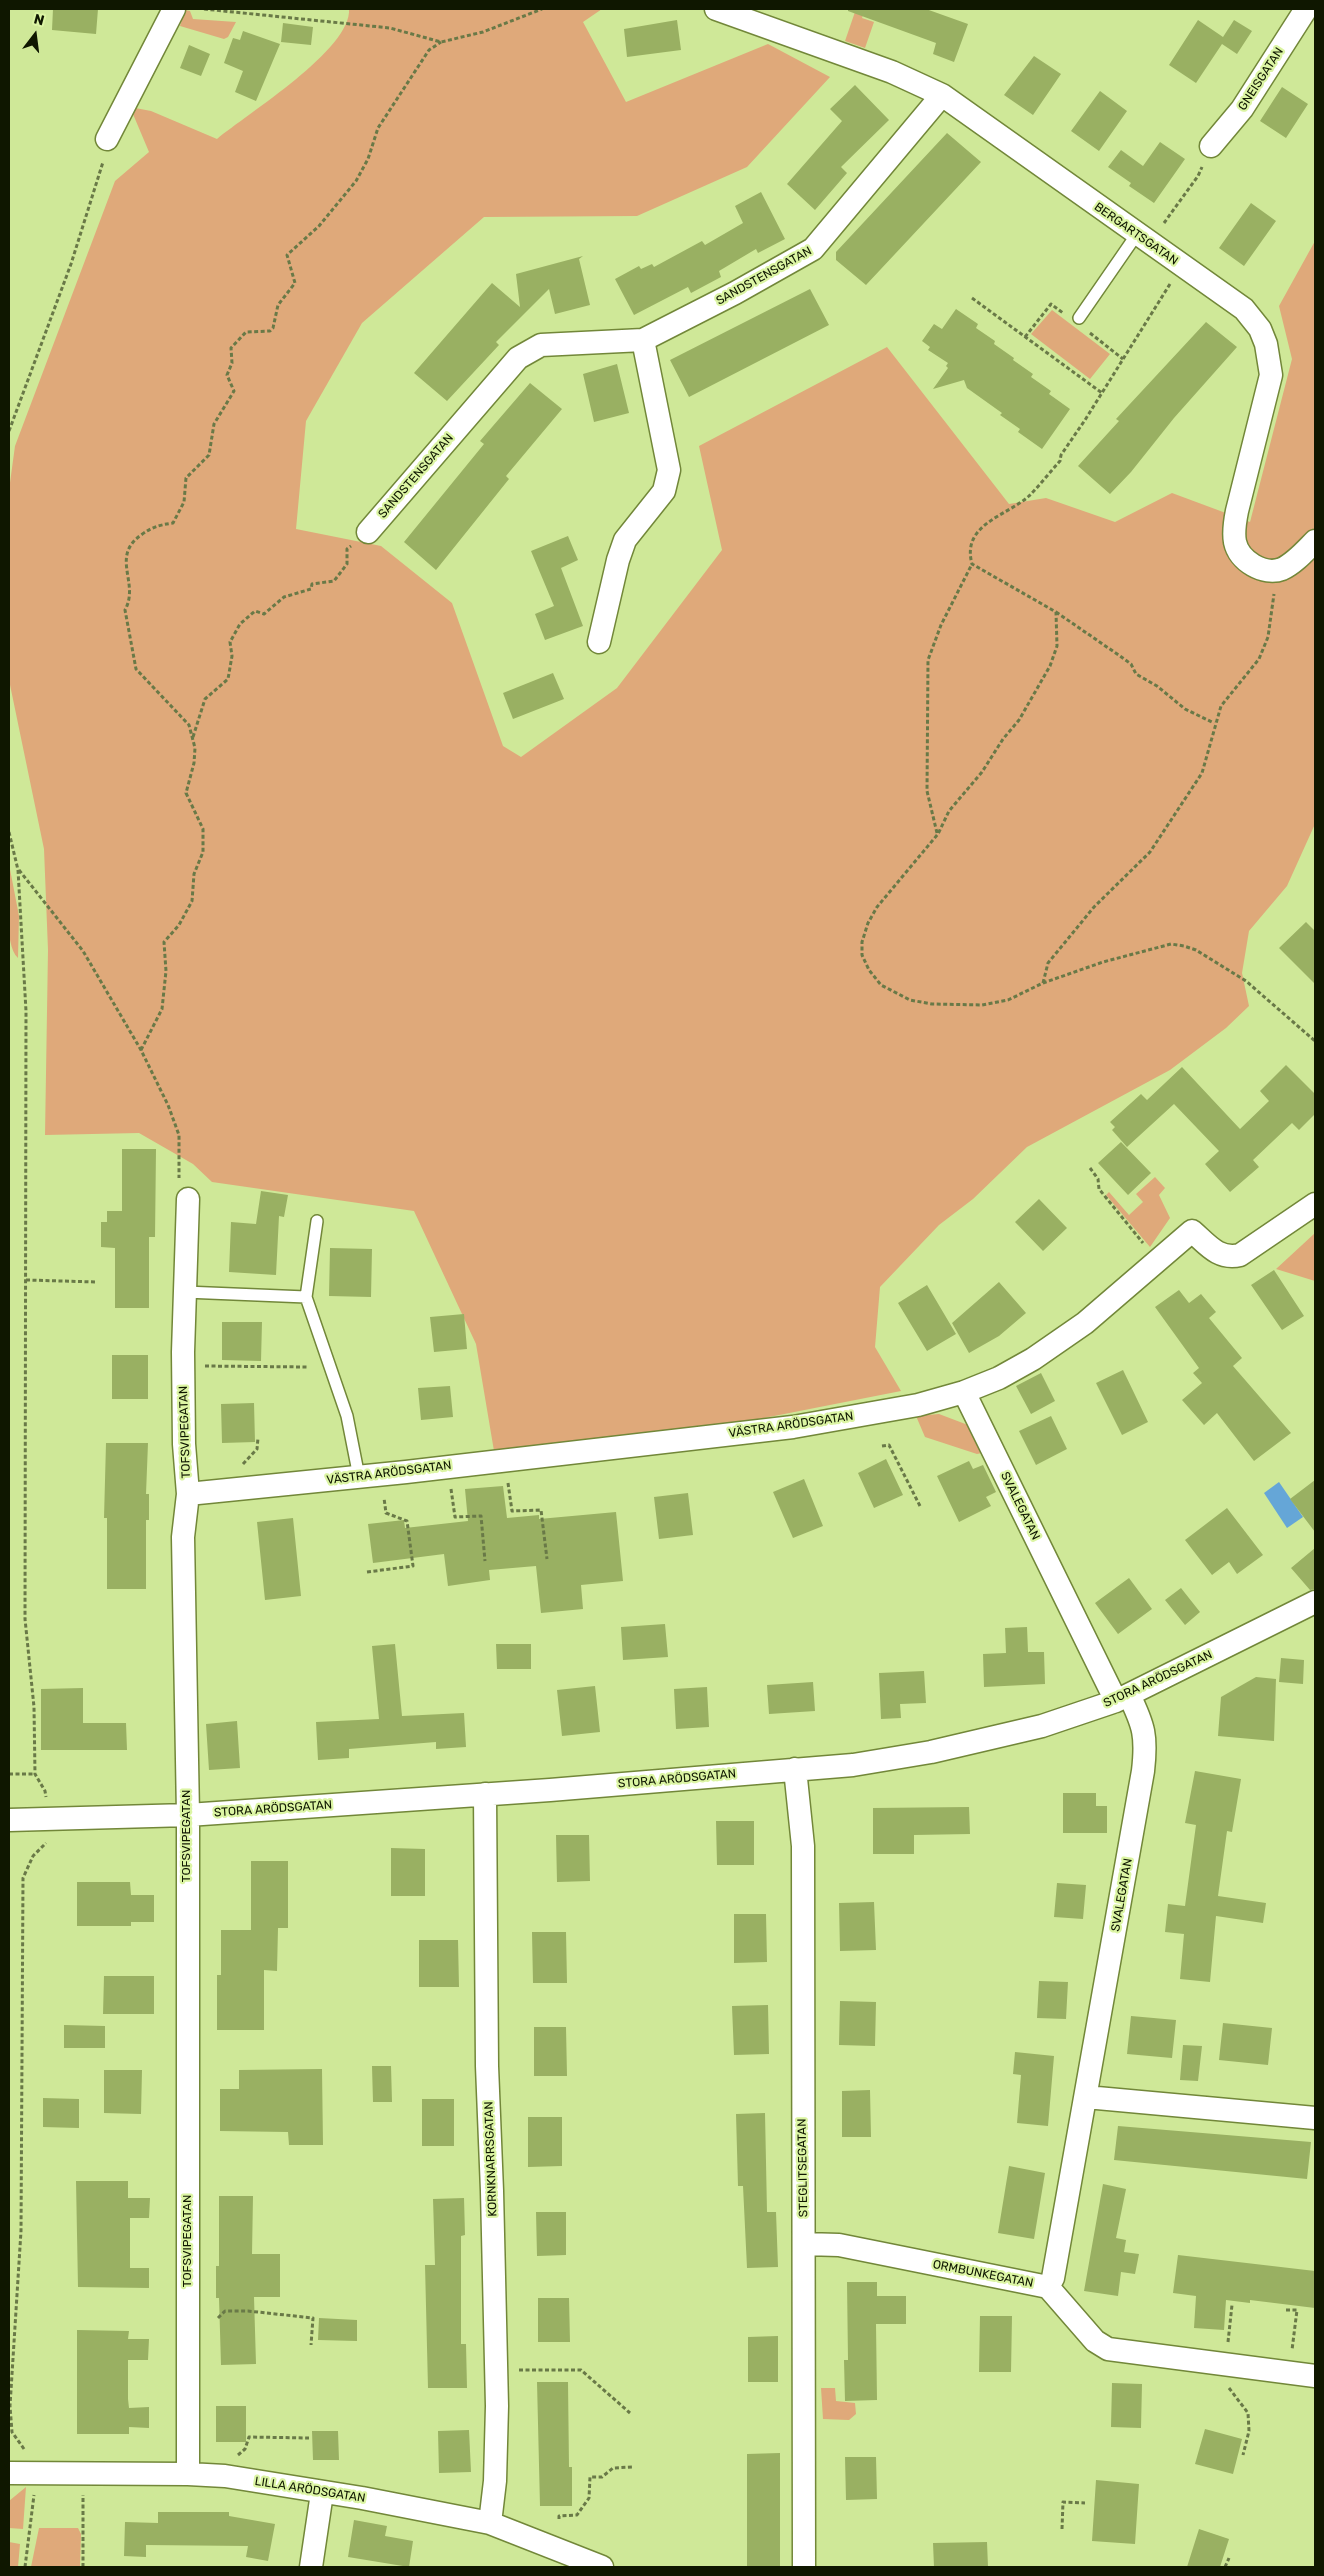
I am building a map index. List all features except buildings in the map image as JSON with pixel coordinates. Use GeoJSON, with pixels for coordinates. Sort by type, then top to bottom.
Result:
{"type":"FeatureCollection","features":[{"type":"Feature","properties":{"kind":"street"},"geometry":{"type":"LineString","coordinates":[[107,139],[174,9]]}},
{"type":"Feature","properties":{"kind":"street","name":"BERGARTSGATAN"},"geometry":{"type":"LineString","coordinates":[[716,9],[892,72],[942,95],[1244,309],[1260,329],[1266,344],[1271,375],[1270,387],[1237,511],[1234,527],[1236,547],[1247,562],[1257,567],[1274,570],[1285,567],[1315,541]]}},
{"type":"Feature","properties":{"kind":"street","name":"GNEISGATAN"},"geometry":{"type":"LineString","coordinates":[[1211,146],[1242,109],[1306,9]]}},
{"type":"Feature","properties":{"kind":"street","name":"SANDSTENSGATAN"},"geometry":{"type":"LineString","coordinates":[[368,532],[518,358],[541,345],[604,340],[642,340],[735,293],[813,250],[942,95]]}},
{"type":"Feature","properties":{"kind":"street"},"geometry":{"type":"LineString","coordinates":[[599,642],[618,560],[625,540],[664,491],[670,470],[642,340]]}},
{"type":"Feature","properties":{"kind":"street","name":"TOFSVIPEGATAN"},"geometry":{"type":"LineString","coordinates":[[188,1199],[183,1368],[184,1444],[188,1494],[183,1537],[188,1815],[188,2474]]}},
{"type":"Feature","properties":{"kind":"street","name":"VÄSTRA ARÖDSGATAN"},"geometry":{"type":"LineString","coordinates":[[188,1494],[370,1476],[793,1427],[918,1405],[964,1392],[999,1378],[1045,1351],[1085,1323],[1192,1231],[1221,1255],[1228,1258],[1240,1255],[1315,1204]]}},
{"type":"Feature","properties":{"kind":"street","name":"SVALEGATAN"},"geometry":{"type":"LineString","coordinates":[[964,1392],[1123,1698],[1143,1725],[1146,1742],[1145,1759],[1086,2097],[1053,2278],[1048,2287]]}},
{"type":"Feature","properties":{"kind":"street","name":"STORA ARÖDSGATAN"},"geometry":{"type":"LineString","coordinates":[[9,1820],[188,1815],[485,1794],[852,1764],[931,1752],[1042,1726],[1123,1698],[1315,1602]]}},
{"type":"Feature","properties":{"kind":"street","name":"STEGLITSEGATAN"},"geometry":{"type":"LineString","coordinates":[[795,1769],[803,1846],[804,2567]]}},
{"type":"Feature","properties":{"kind":"street","name":"KORNKNARRSGATAN"},"geometry":{"type":"LineString","coordinates":[[485,1794],[487,2066],[496,2370],[495,2481],[490,2524]]}},
{"type":"Feature","properties":{"kind":"street"},"geometry":{"type":"LineString","coordinates":[[1086,2097],[1186,2108],[1315,2118]]}},
{"type":"Feature","properties":{"kind":"street","name":"ORMBUNKEGATAN"},"geometry":{"type":"LineString","coordinates":[[804,2244],[839,2245],[1048,2287],[1095,2341],[1108,2349],[1315,2376]]}},
{"type":"Feature","properties":{"kind":"street","name":"LILLA ARÖDSGATAN"},"geometry":{"type":"LineString","coordinates":[[9,2473],[188,2474],[231,2478],[490,2524],[602,2567]]}},
{"type":"Feature","properties":{"kind":"street"},"geometry":{"type":"LineString","coordinates":[[311,2567],[322,2493]]}},
{"type":"Feature","properties":{"kind":"lane"},"geometry":{"type":"LineString","coordinates":[[1079,318],[1144,238]]}},
{"type":"Feature","properties":{"kind":"lane"},"geometry":{"type":"LineString","coordinates":[[317,1222],[306,1297],[370,1476]]}},
{"type":"Feature","properties":{"kind":"lane"},"geometry":{"type":"LineString","coordinates":[[185,1292],[306,1297]]}},
{"type":"Feature","properties":{"kind":"path"},"geometry":{"type":"LineString","coordinates":[[204,9],[390,28],[441,42]]}},
{"type":"Feature","properties":{"kind":"path"},"geometry":{"type":"LineString","coordinates":[[141,1050],[162,1008],[166,971],[164,942],[179,924],[192,901],[194,874],[203,852],[203,829],[186,793],[194,763],[195,748],[189,725],[136,669],[125,610],[131,600],[125,560],[130,543],[154,525],[173,523],[184,502],[186,478],[209,455],[214,424],[234,391],[227,375],[232,363],[232,348],[246,332],[270,331],[273,328],[278,305],[295,283],[288,255],[319,226],[356,180],[368,159],[378,128],[429,50],[441,42],[483,32],[542,9]]}},
{"type":"Feature","properties":{"kind":"path"},"geometry":{"type":"LineString","coordinates":[[9,432],[71,264],[100,175],[107,139]]}},
{"type":"Feature","properties":{"kind":"path"},"geometry":{"type":"LineString","coordinates":[[1144,238],[1198,176],[1211,146]]}},
{"type":"Feature","properties":{"kind":"path"},"geometry":{"type":"LineString","coordinates":[[938,834],[927,791],[928,660],[941,625],[972,564],[969,553],[983,526],[1028,497],[1060,461],[1061,455],[1174,278]]}},
{"type":"Feature","properties":{"kind":"path"},"geometry":{"type":"LineString","coordinates":[[972,298],[1102,393]]}},
{"type":"Feature","properties":{"kind":"path"},"geometry":{"type":"LineString","coordinates":[[192,737],[205,699],[228,679],[232,656],[230,642],[240,624],[255,612],[264,614],[284,597],[312,590],[312,584],[334,581],[347,564],[347,549],[368,532]]}},
{"type":"Feature","properties":{"kind":"path"},"geometry":{"type":"LineString","coordinates":[[972,564],[1056,612],[1120,656],[1130,664],[1136,674],[1157,686],[1185,709],[1214,723]]}},
{"type":"Feature","properties":{"kind":"path"},"geometry":{"type":"LineString","coordinates":[[1043,983],[1048,963],[1087,915],[1150,852],[1202,774],[1211,746],[1214,723],[1220,706],[1260,659],[1268,637],[1275,590]]}},
{"type":"Feature","properties":{"kind":"path"},"geometry":{"type":"LineString","coordinates":[[1056,612],[1057,646],[1050,666],[1032,694],[1019,720],[1003,739],[982,772],[948,810],[938,834],[878,906],[868,923],[862,942],[862,954],[869,970],[881,985],[897,995],[910,1000],[932,1004],[982,1006],[1008,1000],[1043,983],[1103,962],[1171,944],[1184,946],[1196,950],[1246,982],[1315,1041]]}},
{"type":"Feature","properties":{"kind":"path"},"geometry":{"type":"LineString","coordinates":[[9,832],[18,870],[26,1012],[25,1619],[34,1707],[35,1774],[45,1791],[46,1820],[46,1845],[33,1856],[23,1878],[21,2231],[10,2406],[12,2432],[20,2447],[35,2458],[30,2537],[25,2567]]}},
{"type":"Feature","properties":{"kind":"path"},"geometry":{"type":"LineString","coordinates":[[18,870],[83,951],[141,1050],[168,1105],[179,1136],[179,1180],[188,1199]]}},
{"type":"Feature","properties":{"kind":"path"},"geometry":{"type":"LineString","coordinates":[[1090,1168],[1098,1179],[1099,1189],[1157,1260]]}},
{"type":"Feature","properties":{"kind":"path"},"geometry":{"type":"LineString","coordinates":[[26,1280],[97,1282]]}},
{"type":"Feature","properties":{"kind":"path"},"geometry":{"type":"LineString","coordinates":[[183,1368],[307,1367]]}},
{"type":"Feature","properties":{"kind":"path"},"geometry":{"type":"LineString","coordinates":[[882,1446],[889,1445],[920,1506]]}},
{"type":"Feature","properties":{"kind":"path"},"geometry":{"type":"LineString","coordinates":[[505,1459],[512,1511],[541,1510],[547,1559]]}},
{"type":"Feature","properties":{"kind":"path"},"geometry":{"type":"LineString","coordinates":[[447,1467],[455,1517],[480,1516],[485,1561]]}},
{"type":"Feature","properties":{"kind":"path"},"geometry":{"type":"LineString","coordinates":[[367,1572],[413,1566],[407,1521],[386,1513],[370,1476]]}},
{"type":"Feature","properties":{"kind":"path"},"geometry":{"type":"LineString","coordinates":[[9,1774],[35,1774]]}},
{"type":"Feature","properties":{"kind":"path"},"geometry":{"type":"LineString","coordinates":[[1232,2305],[1228,2387],[1248,2413],[1249,2431],[1243,2455]]}},
{"type":"Feature","properties":{"kind":"path"},"geometry":{"type":"LineString","coordinates":[[1286,2310],[1297,2310],[1289,2373]]}},
{"type":"Feature","properties":{"kind":"path"},"geometry":{"type":"LineString","coordinates":[[218,2318],[225,2311],[233,2311],[313,2318],[311,2345]]}},
{"type":"Feature","properties":{"kind":"path"},"geometry":{"type":"LineString","coordinates":[[496,2370],[580,2370],[630,2413]]}},
{"type":"Feature","properties":{"kind":"path"},"geometry":{"type":"LineString","coordinates":[[231,2478],[236,2457],[245,2449],[249,2437],[309,2438]]}},
{"type":"Feature","properties":{"kind":"path"},"geometry":{"type":"LineString","coordinates":[[558,2519],[559,2516],[578,2515],[589,2498],[590,2477],[602,2478],[613,2468],[632,2467]]}},
{"type":"Feature","properties":{"kind":"path"},"geometry":{"type":"LineString","coordinates":[[83,2567],[84,2473]]}},
{"type":"Feature","properties":{"kind":"path"},"geometry":{"type":"LineString","coordinates":[[1062,2529],[1063,2502],[1085,2503]]}},
{"type":"Feature","properties":{"kind":"path"},"geometry":{"type":"LineString","coordinates":[[1225,2567],[1229,2558]]}},
{"type":"Feature","properties":{"kind":"shaded area"},"geometry":{"type":"Polygon","coordinates":[[[349,9],[602,9],[583,22],[626,102],[768,44],[830,77],[747,167],[637,216],[484,217],[362,323],[306,421],[296,529],[381,546],[452,603],[503,746],[521,757],[617,688],[722,550],[699,446],[887,347],[1009,504],[1046,498],[1115,522],[1172,493],[1250,522],[1292,359],[1279,306],[1315,241],[1315,824],[1287,886],[1249,931],[1242,973],[1249,1006],[1226,1028],[1170,1070],[1027,1147],[973,1199],[939,1225],[880,1287],[875,1347],[901,1391],[698,1431],[598,1444],[538,1445],[494,1451],[476,1344],[414,1211],[212,1182],[193,1164],[139,1133],[45,1135],[48,950],[44,849],[9,680],[9,490],[15,446],[115,181],[149,152],[130,107],[151,111],[217,139],[295,80],[316,61],[334,43],[345,25],[349,9]]]}},
{"type":"Feature","properties":{"kind":"shaded area"},"geometry":{"type":"Polygon","coordinates":[[[856,9],[865,9],[862,18],[874,22],[865,48],[845,41],[856,9]]]}},
{"type":"Feature","properties":{"kind":"shaded area"},"geometry":{"type":"Polygon","coordinates":[[[185,10],[190,11],[193,19],[236,22],[228,37],[224,39],[180,26],[185,10]]]}},
{"type":"Feature","properties":{"kind":"shaded area"},"geometry":{"type":"Polygon","coordinates":[[[1052,310],[1110,354],[1090,379],[1031,334],[1052,310]]]}},
{"type":"Feature","properties":{"kind":"shaded area"},"geometry":{"type":"Polygon","coordinates":[[[9,864],[19,916],[18,958],[13,951],[10,941],[9,864]]]}},
{"type":"Feature","properties":{"kind":"shaded area"},"geometry":{"type":"Polygon","coordinates":[[[1155,1177],[1165,1188],[1159,1195],[1170,1218],[1150,1247],[1106,1195],[1109,1192],[1129,1215],[1143,1202],[1136,1194],[1155,1177]]]}},
{"type":"Feature","properties":{"kind":"shaded area"},"geometry":{"type":"Polygon","coordinates":[[[1315,1233],[1315,1281],[1276,1269],[1315,1233]]]}},
{"type":"Feature","properties":{"kind":"shaded area"},"geometry":{"type":"Polygon","coordinates":[[[939,1414],[968,1425],[982,1453],[977,1454],[925,1437],[916,1416],[939,1414]]]}},
{"type":"Feature","properties":{"kind":"shaded area"},"geometry":{"type":"Polygon","coordinates":[[[821,2388],[835,2388],[836,2401],[855,2403],[856,2414],[849,2420],[823,2419],[821,2388]]]}},
{"type":"Feature","properties":{"kind":"shaded area"},"geometry":{"type":"Polygon","coordinates":[[[26,2487],[23,2529],[9,2528],[9,2501],[26,2487]]]}},
{"type":"Feature","properties":{"kind":"shaded area"},"geometry":{"type":"Polygon","coordinates":[[[39,2528],[78,2528],[81,2534],[80,2567],[31,2567],[39,2528]]]}},
{"type":"Feature","properties":{"kind":"shaded area"},"geometry":{"type":"Polygon","coordinates":[[[9,2542],[20,2544],[18,2567],[9,2567],[9,2542]]]}},
{"type":"Feature","properties":{"kind":"water"},"geometry":{"type":"Polygon","coordinates":[[[1279,1482],[1303,1517],[1287,1528],[1264,1493],[1279,1482]]]}}]}
